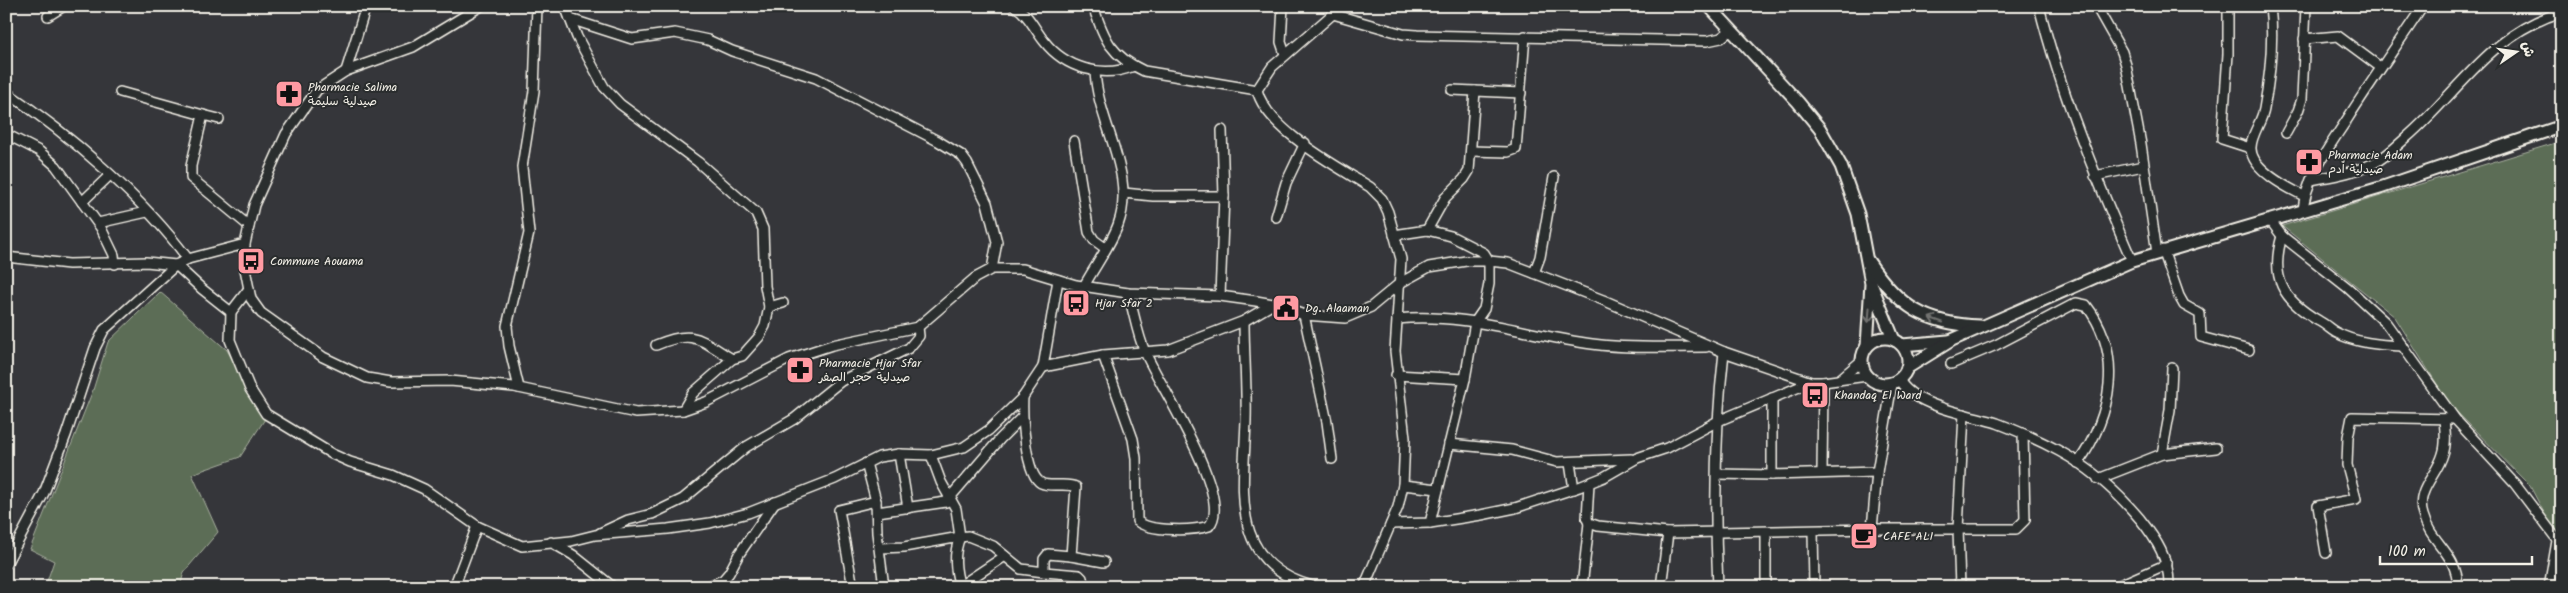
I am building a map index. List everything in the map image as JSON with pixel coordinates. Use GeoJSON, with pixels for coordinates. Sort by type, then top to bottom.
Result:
{"type":"FeatureCollection","features":[{"type":"Feature","properties":{"kind":"street"},"geometry":{"type":"LineString","coordinates":[[48,16],[64,6]]}},
{"type":"Feature","properties":{"kind":"street"},"geometry":{"type":"LineString","coordinates":[[346,71],[366,6]]}},
{"type":"Feature","properties":{"kind":"street"},"geometry":{"type":"LineString","coordinates":[[480,6],[413,47],[346,71],[317,90],[286,134],[254,205],[245,244],[244,264],[251,299],[261,313],[276,325],[323,357],[367,378],[391,382],[450,381],[519,388],[636,413],[684,410],[706,402],[788,359],[832,345],[918,327],[975,278],[992,270],[1024,270],[1084,286],[1128,293],[1220,296],[1273,304],[1304,315],[1345,318],[1371,307],[1400,283],[1429,267],[1466,261],[1508,263],[1650,319],[1724,352],[1811,382],[1867,376]]}},
{"type":"Feature","properties":{"kind":"street"},"geometry":{"type":"LineString","coordinates":[[519,388],[509,346],[507,326],[516,279],[526,252],[529,233],[523,160],[534,91],[537,6]]}},
{"type":"Feature","properties":{"kind":"street"},"geometry":{"type":"LineString","coordinates":[[565,6],[593,70],[604,87],[620,104],[698,162],[758,216],[763,229],[765,286],[769,307],[765,326],[759,337],[742,356],[732,359],[692,393],[684,410]]}},
{"type":"Feature","properties":{"kind":"street"},"geometry":{"type":"LineString","coordinates":[[1014,6],[1024,14],[1057,56],[1073,66],[1094,71],[1127,69],[1134,66]]}},
{"type":"Feature","properties":{"kind":"street"},"geometry":{"type":"LineString","coordinates":[[1093,6],[1108,44],[1118,56],[1134,66],[1144,70],[1257,90]]}},
{"type":"Feature","properties":{"kind":"street"},"geometry":{"type":"LineString","coordinates":[[1283,6],[1281,42],[1285,54]]}},
{"type":"Feature","properties":{"kind":"street"},"geometry":{"type":"LineString","coordinates":[[1342,6],[1285,54],[1266,74],[1257,90],[1260,99],[1274,119],[1304,143],[1370,187],[1382,199],[1388,212],[1401,259],[1396,375],[1405,438],[1403,485],[1398,507],[1364,587]]}},
{"type":"Feature","properties":{"kind":"street"},"geometry":{"type":"LineString","coordinates":[[1709,6],[1798,102],[1831,146],[1850,189],[1870,283],[1867,346],[1861,361],[1839,380]]}},
{"type":"Feature","properties":{"kind":"street"},"geometry":{"type":"LineString","coordinates":[[2039,6],[2052,53],[2095,176],[2132,261]]}},
{"type":"Feature","properties":{"kind":"street"},"geometry":{"type":"LineString","coordinates":[[2096,6],[2122,52],[2136,116],[2143,166],[2160,252],[2179,296],[2184,305],[2200,314],[2201,337],[2249,350]]}},
{"type":"Feature","properties":{"kind":"street"},"geometry":{"type":"LineString","coordinates":[[2228,6],[2228,54],[2222,139],[2250,148]]}},
{"type":"Feature","properties":{"kind":"street"},"geometry":{"type":"LineString","coordinates":[[2270,6],[2272,32],[2264,111],[2250,148],[2262,169],[2278,182],[2304,196]]}},
{"type":"Feature","properties":{"kind":"street"},"geometry":{"type":"LineString","coordinates":[[2286,133],[2298,112],[2302,99],[2306,6]]}},
{"type":"Feature","properties":{"kind":"street"},"geometry":{"type":"LineString","coordinates":[[2303,211],[2304,196],[2336,135],[2380,67],[2423,6]]}},
{"type":"Feature","properties":{"kind":"street"},"geometry":{"type":"LineString","coordinates":[[2311,180],[2337,176],[2374,163],[2418,128],[2496,46],[2534,22],[2562,12]]}},
{"type":"Feature","properties":{"kind":"street"},"geometry":{"type":"LineString","coordinates":[[1333,14],[1403,34],[1707,41],[1721,38],[1730,30]]}},
{"type":"Feature","properties":{"kind":"street"},"geometry":{"type":"LineString","coordinates":[[570,19],[632,39],[674,33],[708,40],[732,51],[816,78],[950,148],[968,163],[990,211],[997,242],[992,270]]}},
{"type":"Feature","properties":{"kind":"street"},"geometry":{"type":"LineString","coordinates":[[1471,151],[1508,152],[1516,149],[1525,36]]}},
{"type":"Feature","properties":{"kind":"street"},"geometry":{"type":"LineString","coordinates":[[2304,39],[2338,36],[2380,67]]}},
{"type":"Feature","properties":{"kind":"street"},"geometry":{"type":"LineString","coordinates":[[1084,286],[1118,225],[1124,193],[1122,177],[1096,92],[1094,71]]}},
{"type":"Feature","properties":{"kind":"street"},"geometry":{"type":"LineString","coordinates":[[1452,90],[1521,93]]}},
{"type":"Feature","properties":{"kind":"street"},"geometry":{"type":"LineString","coordinates":[[1427,230],[1444,198],[1468,175],[1475,90]]}},
{"type":"Feature","properties":{"kind":"street"},"geometry":{"type":"LineString","coordinates":[[6,92],[59,129],[147,212],[188,259]]}},
{"type":"Feature","properties":{"kind":"street"},"geometry":{"type":"LineString","coordinates":[[120,92],[219,119]]}},
{"type":"Feature","properties":{"kind":"street"},"geometry":{"type":"LineString","coordinates":[[203,115],[191,166],[191,178],[249,226]]}},
{"type":"Feature","properties":{"kind":"street"},"geometry":{"type":"LineString","coordinates":[[1872,529],[1877,472],[1896,382],[1907,368],[1952,340],[2132,261],[2380,188],[2562,126]]}},
{"type":"Feature","properties":{"kind":"street"},"geometry":{"type":"LineString","coordinates":[[1220,296],[1224,196],[1222,130]]}},
{"type":"Feature","properties":{"kind":"street"},"geometry":{"type":"LineString","coordinates":[[6,134],[39,151],[48,159],[98,223],[108,242],[115,264]]}},
{"type":"Feature","properties":{"kind":"street"},"geometry":{"type":"LineString","coordinates":[[1074,141],[1089,232],[1094,240],[1105,248]]}},
{"type":"Feature","properties":{"kind":"street"},"geometry":{"type":"LineString","coordinates":[[1276,217],[1286,183],[1304,143]]}},
{"type":"Feature","properties":{"kind":"street"},"geometry":{"type":"LineString","coordinates":[[2095,176],[2143,166]]}},
{"type":"Feature","properties":{"kind":"street"},"geometry":{"type":"LineString","coordinates":[[82,202],[110,176]]}},
{"type":"Feature","properties":{"kind":"street"},"geometry":{"type":"LineString","coordinates":[[1534,273],[1540,257],[1554,177]]}},
{"type":"Feature","properties":{"kind":"street"},"geometry":{"type":"LineString","coordinates":[[1124,193],[1153,196],[1224,196]]}},
{"type":"Feature","properties":{"kind":"street"},"geometry":{"type":"LineString","coordinates":[[98,223],[147,212]]}},
{"type":"Feature","properties":{"kind":"street"},"geometry":{"type":"LineString","coordinates":[[2270,220],[2282,236],[2376,312],[2403,346],[2455,419],[2520,490],[2559,543],[2549,587]]}},
{"type":"Feature","properties":{"kind":"street"},"geometry":{"type":"LineString","coordinates":[[1394,235],[1427,230],[1451,236],[1484,253],[1489,261],[1489,284],[1484,309],[1475,322],[1465,379],[1430,523]]}},
{"type":"Feature","properties":{"kind":"street"},"geometry":{"type":"LineString","coordinates":[[2282,236],[2276,256],[2277,272],[2290,299],[2296,306],[2344,336],[2374,344],[2403,346]]}},
{"type":"Feature","properties":{"kind":"street"},"geometry":{"type":"LineString","coordinates":[[6,564],[44,493],[69,427],[95,348],[104,330],[176,264],[245,244]]}},
{"type":"Feature","properties":{"kind":"street"},"geometry":{"type":"LineString","coordinates":[[6,257],[69,264],[146,262],[176,264],[202,289],[231,312]]}},
{"type":"Feature","properties":{"kind":"street"},"geometry":{"type":"LineString","coordinates":[[1866,258],[1885,282],[1916,312],[1936,321],[1953,325],[1984,326]]}},
{"type":"Feature","properties":{"kind":"street"},"geometry":{"type":"LineString","coordinates":[[248,290],[231,312],[230,340],[250,389],[266,414],[332,454],[350,462],[393,475],[424,489],[477,526],[522,546],[595,535],[660,530],[710,523],[748,513],[835,479],[879,457],[899,454],[931,455],[964,447],[976,441],[1023,398],[1044,367],[1058,280]]}},
{"type":"Feature","properties":{"kind":"street"},"geometry":{"type":"LineString","coordinates":[[1870,283],[1908,360],[1907,368]]}},
{"type":"Feature","properties":{"kind":"street"},"geometry":{"type":"LineString","coordinates":[[1103,355],[1133,439],[1136,458],[1137,521],[1142,525],[1169,529],[1209,526],[1214,516],[1210,480],[1144,351],[1128,293]]}},
{"type":"Feature","properties":{"kind":"street"},"geometry":{"type":"LineString","coordinates":[[2048,298],[2056,313]]}},
{"type":"Feature","properties":{"kind":"street"},"geometry":{"type":"LineString","coordinates":[[769,307],[783,303]]}},
{"type":"Feature","properties":{"kind":"street"},"geometry":{"type":"LineString","coordinates":[[1951,364],[1988,349],[2076,303],[2086,305],[2105,338],[2110,358],[2109,384],[2102,420],[2090,447],[2078,463]]}},
{"type":"Feature","properties":{"kind":"street"},"geometry":{"type":"LineString","coordinates":[[1044,367],[1103,355],[1168,350],[1244,321],[1273,304]]}},
{"type":"Feature","properties":{"kind":"street"},"geometry":{"type":"LineString","coordinates":[[1304,315],[1327,422],[1332,459]]}},
{"type":"Feature","properties":{"kind":"street"},"geometry":{"type":"LineString","coordinates":[[1397,319],[1423,316],[1475,322],[1553,338],[1620,347],[1710,346]]}},
{"type":"Feature","properties":{"kind":"street"},"geometry":{"type":"LineString","coordinates":[[1244,321],[1246,420],[1243,476],[1246,525],[1258,550],[1278,570],[1288,578],[1315,587]]}},
{"type":"Feature","properties":{"kind":"street"},"geometry":{"type":"LineString","coordinates":[[595,535],[628,520],[652,514],[683,498],[746,447],[781,428],[841,382],[909,348],[919,336],[918,327]]}},
{"type":"Feature","properties":{"kind":"street"},"geometry":{"type":"LineString","coordinates":[[656,345],[679,336],[688,335],[707,343],[732,359]]}},
{"type":"Feature","properties":{"kind":"street"},"geometry":{"type":"LineString","coordinates":[[1867,346],[1879,338],[1898,343],[1952,340]]}},
{"type":"Feature","properties":{"kind":"street"},"geometry":{"type":"LineString","coordinates":[[1718,587],[1716,532],[1718,421],[1724,352]]}},
{"type":"Feature","properties":{"kind":"street"},"geometry":{"type":"LineString","coordinates":[[1861,361],[1867,376],[1878,384],[1896,382],[1911,394],[2023,434],[2062,452],[2078,463],[2125,502],[2136,514],[2158,545],[2167,564],[2169,587]]}},
{"type":"Feature","properties":{"kind":"street"},"geometry":{"type":"LineString","coordinates":[[2162,454],[2170,410],[2172,368]]}},
{"type":"Feature","properties":{"kind":"street"},"geometry":{"type":"LineString","coordinates":[[1396,375],[1465,379]]}},
{"type":"Feature","properties":{"kind":"street"},"geometry":{"type":"LineString","coordinates":[[1391,524],[1430,523],[1515,508],[1574,489],[1637,458],[1667,448],[1718,421],[1811,382]]}},
{"type":"Feature","properties":{"kind":"street"},"geometry":{"type":"LineString","coordinates":[[1822,472],[1823,382]]}},
{"type":"Feature","properties":{"kind":"street"},"geometry":{"type":"LineString","coordinates":[[1023,398],[1022,418],[1028,454],[1037,479],[1045,484],[1076,487],[1071,556]]}},
{"type":"Feature","properties":{"kind":"street"},"geometry":{"type":"LineString","coordinates":[[1772,398],[1772,475]]}},
{"type":"Feature","properties":{"kind":"street"},"geometry":{"type":"LineString","coordinates":[[1960,587],[1958,529],[1964,414]]}},
{"type":"Feature","properties":{"kind":"street"},"geometry":{"type":"LineString","coordinates":[[2326,553],[2318,506],[2356,499],[2347,465],[2348,437],[2352,417],[2455,419]]}},
{"type":"Feature","properties":{"kind":"street"},"geometry":{"type":"LineString","coordinates":[[877,512],[940,504],[950,499],[1000,439],[1022,418]]}},
{"type":"Feature","properties":{"kind":"street"},"geometry":{"type":"LineString","coordinates":[[2444,419],[2444,453],[2422,493],[2422,514],[2442,547],[2452,558],[2458,587]]}},
{"type":"Feature","properties":{"kind":"street"},"geometry":{"type":"LineString","coordinates":[[1589,523],[1598,526],[1668,533],[1872,529],[2016,529],[2023,524],[2023,434]]}},
{"type":"Feature","properties":{"kind":"street"},"geometry":{"type":"LineString","coordinates":[[1449,444],[1512,450],[1557,462],[1570,463],[1637,458]]}},
{"type":"Feature","properties":{"kind":"street"},"geometry":{"type":"LineString","coordinates":[[2098,479],[2162,454],[2216,448]]}},
{"type":"Feature","properties":{"kind":"street"},"geometry":{"type":"LineString","coordinates":[[899,454],[908,508]]}},
{"type":"Feature","properties":{"kind":"street"},"geometry":{"type":"LineString","coordinates":[[931,455],[956,509],[960,537],[955,553],[960,587],[1004,556]]}},
{"type":"Feature","properties":{"kind":"street"},"geometry":{"type":"LineString","coordinates":[[866,463],[876,501],[877,533],[881,548],[884,587]]}},
{"type":"Feature","properties":{"kind":"street"},"geometry":{"type":"LineString","coordinates":[[1570,463],[1574,489]]}},
{"type":"Feature","properties":{"kind":"street"},"geometry":{"type":"LineString","coordinates":[[1717,474],[1772,475],[1822,472],[1877,472]]}},
{"type":"Feature","properties":{"kind":"street"},"geometry":{"type":"LineString","coordinates":[[1580,587],[1584,578],[1589,523],[1589,483]]}},
{"type":"Feature","properties":{"kind":"street"},"geometry":{"type":"LineString","coordinates":[[1403,485],[1438,490]]}},
{"type":"Feature","properties":{"kind":"street"},"geometry":{"type":"LineString","coordinates":[[853,587],[839,510],[876,501]]}},
{"type":"Feature","properties":{"kind":"street"},"geometry":{"type":"LineString","coordinates":[[706,587],[723,580],[729,573],[739,554],[775,502]]}},
{"type":"Feature","properties":{"kind":"street"},"geometry":{"type":"LineString","coordinates":[[454,587],[477,526]]}},
{"type":"Feature","properties":{"kind":"street"},"geometry":{"type":"LineString","coordinates":[[1813,531],[1814,587]]}},
{"type":"Feature","properties":{"kind":"street"},"geometry":{"type":"LineString","coordinates":[[1766,532],[1766,587]]}},
{"type":"Feature","properties":{"kind":"street"},"geometry":{"type":"LineString","coordinates":[[1661,587],[1668,533]]}},
{"type":"Feature","properties":{"kind":"street"},"geometry":{"type":"LineString","coordinates":[[881,548],[904,547],[968,536],[993,546],[1021,570],[1079,575],[1082,578],[1084,587]]}},
{"type":"Feature","properties":{"kind":"street"},"geometry":{"type":"LineString","coordinates":[[551,542],[573,555],[613,587]]}},
{"type":"Feature","properties":{"kind":"street"},"geometry":{"type":"LineString","coordinates":[[1044,572],[1044,559],[1048,554],[1104,562]]}},
{"type":"Feature","properties":{"kind":"street"},"geometry":{"type":"LineString","coordinates":[[2115,587],[2167,564]]}},
{"type":"Feature","properties":{"kind":"green space"},"geometry":{"type":"Polygon","coordinates":[[[2562,141],[2562,537],[2551,526],[2530,486],[2450,405],[2395,317],[2282,226],[2562,141]]]}},
{"type":"Feature","properties":{"kind":"green space"},"geometry":{"type":"Polygon","coordinates":[[[160,292],[227,350],[265,419],[240,457],[192,474],[218,532],[184,572],[180,587],[45,587],[54,561],[30,549],[93,390],[108,342],[160,292]]]}},
{"type":"Feature","properties":{"kind":"place","name":"Pharmacie Salima صيدلية سليمة"},"geometry":{"type":"Point","coordinates":[289,94]}},
{"type":"Feature","properties":{"kind":"place","name":"Pharmacie Adam صيدلية اًدم"},"geometry":{"type":"Point","coordinates":[2309,162]}},
{"type":"Feature","properties":{"kind":"place","name":"Commune Aouama"},"geometry":{"type":"Point","coordinates":[251,261]}},
{"type":"Feature","properties":{"kind":"place","name":"Hjar Sfar 2"},"geometry":{"type":"Point","coordinates":[1076,303]}},
{"type":"Feature","properties":{"kind":"place","name":"Dg. Alaaman"},"geometry":{"type":"Point","coordinates":[1286,308]}},
{"type":"Feature","properties":{"kind":"place","name":"Pharmacie Hjar Sfar صيدلية حجر الصفر"},"geometry":{"type":"Point","coordinates":[800,370]}},
{"type":"Feature","properties":{"kind":"place","name":"Khandaq El Ward"},"geometry":{"type":"Point","coordinates":[1815,395]}},
{"type":"Feature","properties":{"kind":"place","name":"CAFE ALI"},"geometry":{"type":"Point","coordinates":[1864,536]}}]}
